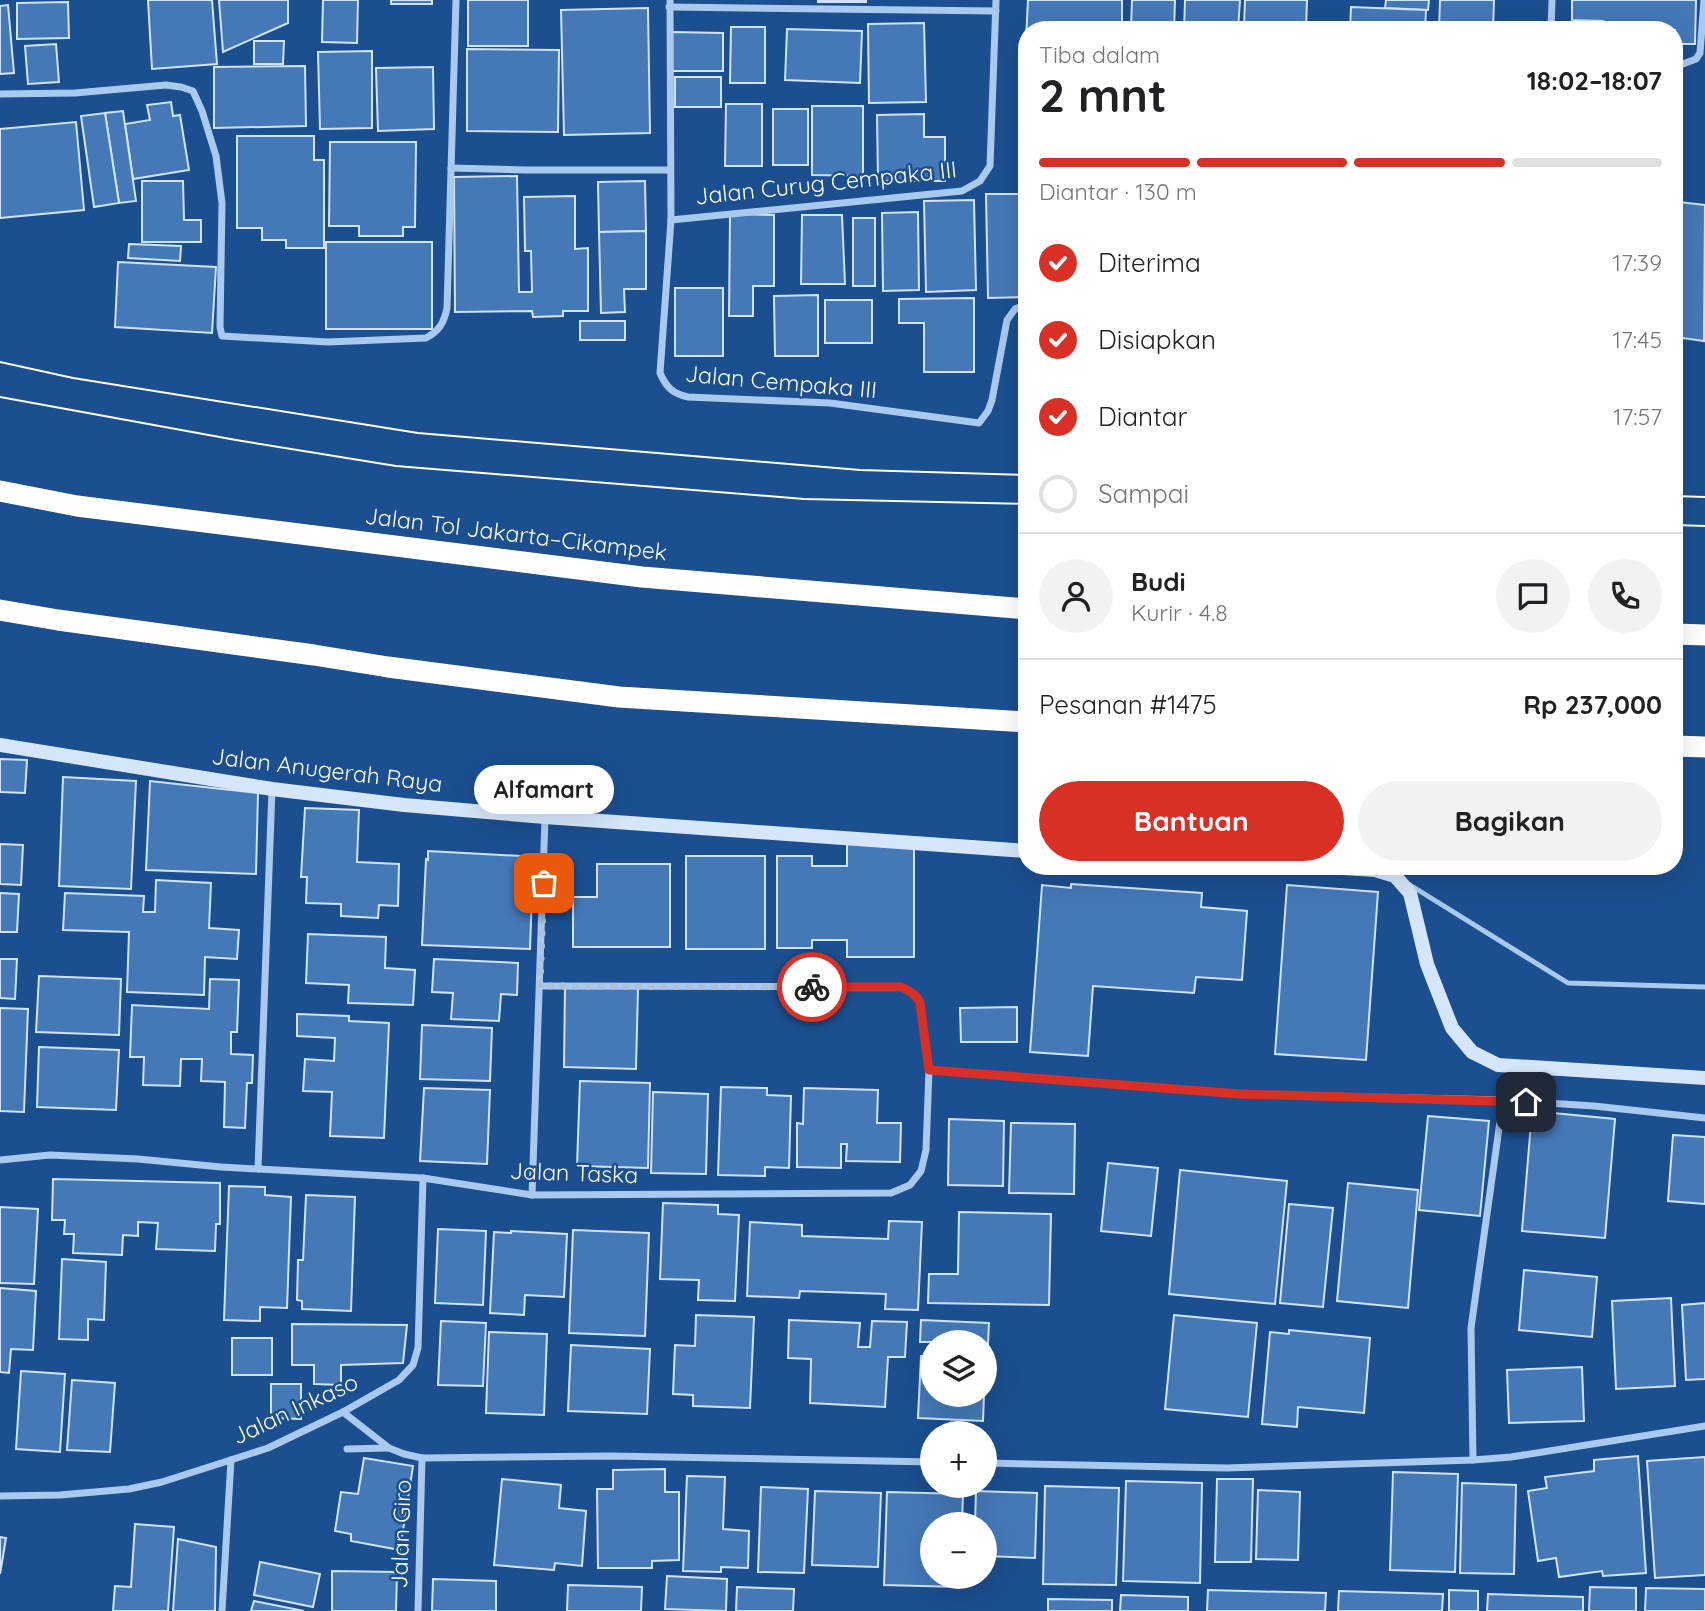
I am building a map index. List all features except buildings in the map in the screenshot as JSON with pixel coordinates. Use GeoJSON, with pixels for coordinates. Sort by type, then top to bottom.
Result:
{"type":"FeatureCollection","features":[{"type":"Feature","properties":{"kind":"highway","name":"Jalan Tol Jakarta–Cikampek"},"geometry":{"type":"LineString","coordinates":[[0,491],[77,506],[642,577],[1018,608]]}},
{"type":"Feature","properties":{"kind":"highway"},"geometry":{"type":"LineString","coordinates":[[0,610],[314,654],[388,667],[619,697],[1018,721]]}},
{"type":"Feature","properties":{"kind":"highway"},"geometry":{"type":"LineString","coordinates":[[1683,634],[1705,635]]}},
{"type":"Feature","properties":{"kind":"highway"},"geometry":{"type":"LineString","coordinates":[[1683,746],[1705,747]]}},
{"type":"Feature","properties":{"kind":"street"},"geometry":{"type":"LineString","coordinates":[[0,94],[75,93],[166,85],[193,91],[216,156],[222,203],[222,335],[328,342],[426,338],[435,334],[444,321],[447,308],[456,0]]}},
{"type":"Feature","properties":{"kind":"street","name":"Jalan Curug Cempaka III"},"geometry":{"type":"LineString","coordinates":[[671,220],[962,191],[980,181],[990,166],[996,0]]}},
{"type":"Feature","properties":{"kind":"street"},"geometry":{"type":"LineString","coordinates":[[1551,21],[1552,0]]}},
{"type":"Feature","properties":{"kind":"street"},"geometry":{"type":"LineString","coordinates":[[1683,64],[1696,59],[1700,53],[1704,0]]}},
{"type":"Feature","properties":{"kind":"street"},"geometry":{"type":"LineString","coordinates":[[669,4],[996,11]]}},
{"type":"Feature","properties":{"kind":"street","name":"Jalan Cempaka III"},"geometry":{"type":"LineString","coordinates":[[669,4],[671,220],[660,373],[670,390],[688,397],[830,403],[979,423],[992,400],[1007,320],[1018,308]]}},
{"type":"Feature","properties":{"kind":"street","name":"Jalan Curug Cempaka III"},"geometry":{"type":"LineString","coordinates":[[451,168],[670,170]]}},
{"type":"Feature","properties":{"kind":"street","name":"Jalan Anugerah Raya"},"geometry":{"type":"LineString","coordinates":[[0,745],[272,789],[404,805],[1018,850]]}},
{"type":"Feature","properties":{"kind":"street"},"geometry":{"type":"LineString","coordinates":[[258,1169],[272,789]]}},
{"type":"Feature","properties":{"kind":"street"},"geometry":{"type":"LineString","coordinates":[[532,1195],[545,817]]}},
{"type":"Feature","properties":{"kind":"street"},"geometry":{"type":"LineString","coordinates":[[1392,875],[1410,893],[1427,964],[1452,1027],[1472,1052],[1498,1065],[1705,1078]]}},
{"type":"Feature","properties":{"kind":"street"},"geometry":{"type":"LineString","coordinates":[[540,986],[901,987],[910,990],[920,1003],[929,1070],[1240,1094],[1503,1100],[1594,1106],[1705,1118]]}},
{"type":"Feature","properties":{"kind":"street","name":"Jalan Taska"},"geometry":{"type":"LineString","coordinates":[[0,1160],[50,1155],[138,1159],[423,1178],[532,1195],[891,1194],[910,1185],[921,1171],[926,1150],[929,1070]]}},
{"type":"Feature","properties":{"kind":"street"},"geometry":{"type":"LineString","coordinates":[[1473,1460],[1471,1328],[1503,1100]]}},
{"type":"Feature","properties":{"kind":"street","name":"Jalan Inkaso"},"geometry":{"type":"LineString","coordinates":[[0,1496],[60,1495],[129,1489],[162,1482],[268,1448],[343,1412],[399,1380],[413,1365],[418,1348],[423,1178]]}},
{"type":"Feature","properties":{"kind":"street"},"geometry":{"type":"LineString","coordinates":[[343,1412],[389,1448],[422,1458],[611,1457],[920,1462]]}},
{"type":"Feature","properties":{"kind":"street"},"geometry":{"type":"LineString","coordinates":[[997,1463],[1227,1468],[1473,1460],[1511,1457],[1705,1426]]}},
{"type":"Feature","properties":{"kind":"street"},"geometry":{"type":"LineString","coordinates":[[347,1449],[389,1448]]}},
{"type":"Feature","properties":{"kind":"street","name":"Jalan Giro"},"geometry":{"type":"LineString","coordinates":[[418,1611],[422,1458]]}},
{"type":"Feature","properties":{"kind":"street"},"geometry":{"type":"LineString","coordinates":[[222,1611],[231,1461]]}},
{"type":"Feature","properties":{"kind":"lane"},"geometry":{"type":"LineString","coordinates":[[1395,876],[1568,983],[1705,987]]}},
{"type":"Feature","properties":{"kind":"tram line"},"geometry":{"type":"LineString","coordinates":[[0,362],[73,378],[418,433],[860,470],[1018,475]]}},
{"type":"Feature","properties":{"kind":"tram line"},"geometry":{"type":"LineString","coordinates":[[0,397],[396,466],[804,499],[1018,504]]}},
{"type":"Feature","properties":{"kind":"tram line"},"geometry":{"type":"LineString","coordinates":[[1683,496],[1705,497]]}},
{"type":"Feature","properties":{"kind":"tram line"},"geometry":{"type":"LineString","coordinates":[[1683,525],[1705,526]]}},
{"type":"Feature","properties":{"kind":"way so far"},"geometry":{"type":"LineString","coordinates":[[544,883],[540,986],[812,987]]}},
{"type":"Feature","properties":{"kind":"place","name":"Alfamart"},"geometry":{"type":"Point","coordinates":[544,883]}},
{"type":"Feature","properties":{"kind":"route"},"geometry":{"type":"LineString","coordinates":[[812,987],[901,987],[910,990],[917,996],[923,1015],[929,1070],[1240,1094],[1526,1102]]}}]}
